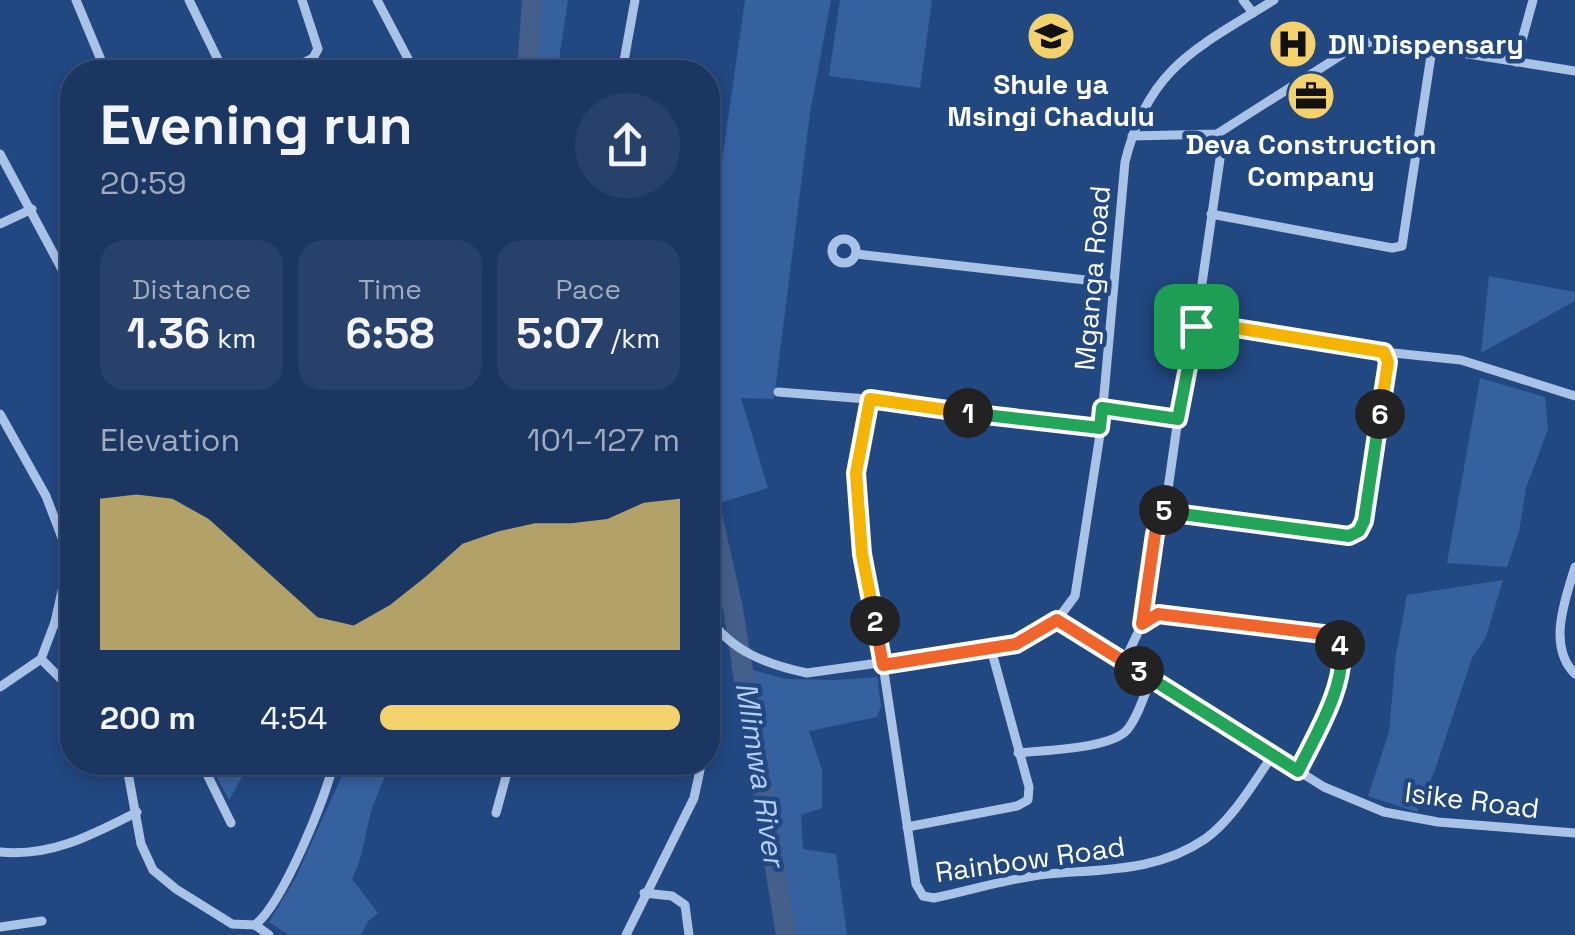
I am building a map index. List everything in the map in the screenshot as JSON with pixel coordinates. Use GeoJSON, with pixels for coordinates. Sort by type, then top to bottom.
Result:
{"type":"FeatureCollection","features":[{"type":"Feature","properties":{"kind":"street"},"geometry":{"type":"LineString","coordinates":[[76,0],[101,60]]}},
{"type":"Feature","properties":{"kind":"street"},"geometry":{"type":"LineString","coordinates":[[189,0],[218,60]]}},
{"type":"Feature","properties":{"kind":"street"},"geometry":{"type":"LineString","coordinates":[[302,0],[318,50],[309,60]]}},
{"type":"Feature","properties":{"kind":"street"},"geometry":{"type":"LineString","coordinates":[[376,0],[408,60]]}},
{"type":"Feature","properties":{"kind":"street"},"geometry":{"type":"LineString","coordinates":[[624,60],[636,0]]}},
{"type":"Feature","properties":{"kind":"street"},"geometry":{"type":"LineString","coordinates":[[1243,0],[1253,13]]}},
{"type":"Feature","properties":{"kind":"street","name":"Mganga Road"},"geometry":{"type":"LineString","coordinates":[[1057,620],[1075,596],[1100,428],[1125,162],[1132,136],[1146,103],[1169,70],[1274,0]]}},
{"type":"Feature","properties":{"kind":"street"},"geometry":{"type":"LineString","coordinates":[[1516,62],[1533,0]]}},
{"type":"Feature","properties":{"kind":"street"},"geometry":{"type":"LineString","coordinates":[[1132,136],[1217,134],[1358,46],[1380,40],[1575,71]]}},
{"type":"Feature","properties":{"kind":"street"},"geometry":{"type":"LineString","coordinates":[[1212,214],[1392,248],[1402,246],[1432,49]]}},
{"type":"Feature","properties":{"kind":"street"},"geometry":{"type":"LineString","coordinates":[[1124,662],[1142,624],[1157,526],[1169,504],[1178,419],[1221,152],[1217,134]]}},
{"type":"Feature","properties":{"kind":"street"},"geometry":{"type":"LineString","coordinates":[[0,154],[60,264]]}},
{"type":"Feature","properties":{"kind":"street"},"geometry":{"type":"LineString","coordinates":[[0,224],[32,209]]}},
{"type":"Feature","properties":{"kind":"street"},"geometry":{"type":"LineString","coordinates":[[856,254],[1112,282]]}},
{"type":"Feature","properties":{"kind":"street"},"geometry":{"type":"LineString","coordinates":[[1196,326],[1217,325],[1384,352],[1461,360],[1575,396]]}},
{"type":"Feature","properties":{"kind":"street"},"geometry":{"type":"LineString","coordinates":[[1169,504],[1182,514],[1349,536],[1359,531],[1364,521],[1388,362],[1384,352]]}},
{"type":"Feature","properties":{"kind":"street"},"geometry":{"type":"LineString","coordinates":[[778,392],[870,399],[1100,428]]}},
{"type":"Feature","properties":{"kind":"street","name":"Rainbow Road"},"geometry":{"type":"LineString","coordinates":[[870,399],[856,473],[862,554],[918,892],[928,898],[1046,874],[1142,866],[1172,856],[1207,838],[1232,812],[1273,755]]}},
{"type":"Feature","properties":{"kind":"street"},"geometry":{"type":"LineString","coordinates":[[1102,408],[1178,419]]}},
{"type":"Feature","properties":{"kind":"street"},"geometry":{"type":"LineString","coordinates":[[0,414],[46,496],[60,533]]}},
{"type":"Feature","properties":{"kind":"street"},"geometry":{"type":"LineString","coordinates":[[0,444],[13,437]]}},
{"type":"Feature","properties":{"kind":"street"},"geometry":{"type":"LineString","coordinates":[[1575,567],[1560,630],[1561,652],[1575,674]]}},
{"type":"Feature","properties":{"kind":"street"},"geometry":{"type":"LineString","coordinates":[[0,686],[41,659],[60,602]]}},
{"type":"Feature","properties":{"kind":"street"},"geometry":{"type":"LineString","coordinates":[[1142,624],[1158,614],[1323,634],[1336,639],[1342,654],[1335,689],[1298,771]]}},
{"type":"Feature","properties":{"kind":"street"},"geometry":{"type":"LineString","coordinates":[[720,631],[752,656],[774,666],[807,673],[990,650],[1016,644],[1057,620]]}},
{"type":"Feature","properties":{"kind":"street","name":"Isike Road"},"geometry":{"type":"LineString","coordinates":[[1057,620],[1324,787],[1384,812],[1438,822],[1575,833]]}},
{"type":"Feature","properties":{"kind":"street"},"geometry":{"type":"LineString","coordinates":[[56,622],[60,621]]}},
{"type":"Feature","properties":{"kind":"street"},"geometry":{"type":"LineString","coordinates":[[908,827],[1024,804],[1029,795],[990,650]]}},
{"type":"Feature","properties":{"kind":"street"},"geometry":{"type":"LineString","coordinates":[[41,659],[60,678]]}},
{"type":"Feature","properties":{"kind":"street"},"geometry":{"type":"LineString","coordinates":[[1018,753],[1106,742],[1119,736],[1129,728],[1152,679]]}},
{"type":"Feature","properties":{"kind":"street"},"geometry":{"type":"LineString","coordinates":[[129,775],[142,844],[153,870],[232,924],[255,925],[269,935]]}},
{"type":"Feature","properties":{"kind":"street"},"geometry":{"type":"LineString","coordinates":[[207,775],[231,823]]}},
{"type":"Feature","properties":{"kind":"street"},"geometry":{"type":"LineString","coordinates":[[255,925],[272,907],[329,775]]}},
{"type":"Feature","properties":{"kind":"street"},"geometry":{"type":"LineString","coordinates":[[496,814],[506,775]]}},
{"type":"Feature","properties":{"kind":"street"},"geometry":{"type":"LineString","coordinates":[[626,935],[694,798],[699,775]]}},
{"type":"Feature","properties":{"kind":"street"},"geometry":{"type":"LineString","coordinates":[[0,852],[24,854],[66,846],[137,812]]}},
{"type":"Feature","properties":{"kind":"street"},"geometry":{"type":"LineString","coordinates":[[644,893],[672,896],[685,905],[689,935]]}},
{"type":"Feature","properties":{"kind":"street"},"geometry":{"type":"LineString","coordinates":[[0,927],[42,921]]}},
{"type":"Feature","properties":{"kind":"shaded area"},"geometry":{"type":"Polygon","coordinates":[[[522,0],[568,0],[559,60],[521,60],[522,0]]]}},
{"type":"Feature","properties":{"kind":"shaded area"},"geometry":{"type":"Polygon","coordinates":[[[745,0],[831,0],[810,113],[774,399],[741,398],[768,488],[720,503],[720,174],[745,0]]]}},
{"type":"Feature","properties":{"kind":"shaded area"},"geometry":{"type":"Polygon","coordinates":[[[840,0],[932,0],[920,88],[829,76],[840,0]]]}},
{"type":"Feature","properties":{"kind":"shaded area"},"geometry":{"type":"Polygon","coordinates":[[[1489,276],[1575,292],[1575,301],[1481,353],[1489,276]]]}},
{"type":"Feature","properties":{"kind":"shaded area"},"geometry":{"type":"Polygon","coordinates":[[[1480,378],[1545,397],[1548,429],[1526,488],[1519,532],[1507,567],[1447,563],[1480,378]]]}},
{"type":"Feature","properties":{"kind":"shaded area"},"geometry":{"type":"Polygon","coordinates":[[[1503,580],[1486,637],[1472,658],[1417,812],[1368,796],[1389,732],[1396,654],[1407,595],[1503,580]]]}},
{"type":"Feature","properties":{"kind":"shaded area"},"geometry":{"type":"Polygon","coordinates":[[[731,664],[786,679],[877,677],[881,706],[877,717],[809,731],[822,770],[822,808],[801,815],[803,849],[836,854],[847,935],[791,935],[785,894],[768,883],[731,664]]]}},
{"type":"Feature","properties":{"kind":"shaded area"},"geometry":{"type":"Polygon","coordinates":[[[215,775],[243,775],[229,800],[215,775]]]}},
{"type":"Feature","properties":{"kind":"shaded area"},"geometry":{"type":"Polygon","coordinates":[[[343,775],[385,775],[352,879],[378,913],[368,921],[361,935],[289,935],[269,922],[295,879],[343,775]]]}},
{"type":"Feature","properties":{"kind":"waterway","name":"Mlimwa River"},"geometry":{"type":"LineString","coordinates":[[528,60],[532,0]]}},
{"type":"Feature","properties":{"kind":"waterway","name":"Mlimwa River"},"geometry":{"type":"LineString","coordinates":[[720,550],[786,935]]}},
{"type":"Feature","properties":{"kind":"place","name":"Shule ya Msingi Chadulu"},"geometry":{"type":"Point","coordinates":[1051,36]}},
{"type":"Feature","properties":{"kind":"place","name":"DN Dispensary"},"geometry":{"type":"Point","coordinates":[1293,44]}},
{"type":"Feature","properties":{"kind":"place","name":"Deva Construction Company"},"geometry":{"type":"Point","coordinates":[1311,96]}},
{"type":"Feature","properties":{"kind":"route"},"geometry":{"type":"LineString","coordinates":[[1217,325],[1375,350],[1384,352],[1388,362],[1364,521],[1359,531],[1349,536],[1182,514],[1169,504],[1157,526],[1142,624],[1158,614],[1323,634],[1340,643],[1342,654],[1335,689],[1298,771],[1057,620],[1016,644],[883,665],[862,554],[856,473],[870,399],[1100,428],[1102,408],[1178,419],[1196,326],[1217,325]]}}]}
